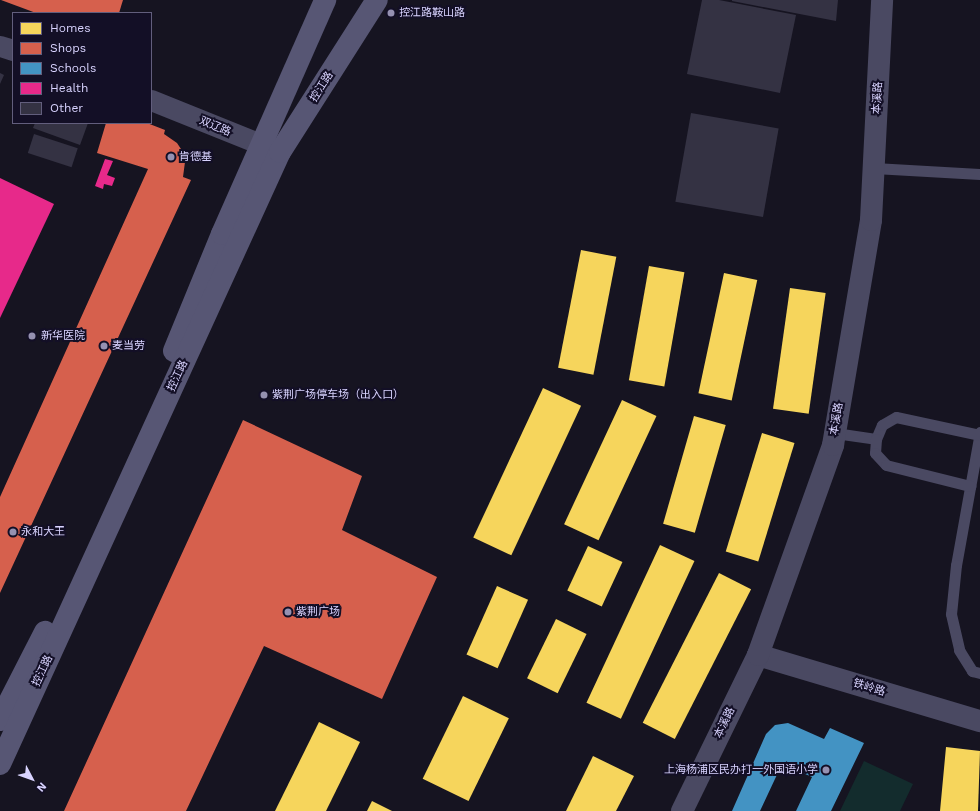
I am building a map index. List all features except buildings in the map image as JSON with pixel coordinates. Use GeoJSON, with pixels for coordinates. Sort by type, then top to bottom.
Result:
{"type":"FeatureCollection","features":[{"type":"Feature","properties":{"kind":"main road","name":"控江路"},"geometry":{"type":"LineString","coordinates":[[0,764],[271,149],[325,0]]}},
{"type":"Feature","properties":{"kind":"main road","name":"控江路"},"geometry":{"type":"LineString","coordinates":[[0,720],[142,428],[222,234],[271,149],[377,0]]}},
{"type":"Feature","properties":{"kind":"street","name":"本溪路"},"geometry":{"type":"LineString","coordinates":[[682,811],[758,655],[834,433],[871,220],[882,0]]}},
{"type":"Feature","properties":{"kind":"street"},"geometry":{"type":"LineString","coordinates":[[0,46],[12,50]]}},
{"type":"Feature","properties":{"kind":"street","name":"双辽路"},"geometry":{"type":"LineString","coordinates":[[152,100],[271,149]]}},
{"type":"Feature","properties":{"kind":"street","name":"铁岭路"},"geometry":{"type":"LineString","coordinates":[[758,655],[980,721]]}},
{"type":"Feature","properties":{"kind":"lane"},"geometry":{"type":"LineString","coordinates":[[874,168],[980,174]]}},
{"type":"Feature","properties":{"kind":"lane"},"geometry":{"type":"LineString","coordinates":[[970,486],[886,465],[875,453],[876,440],[882,425],[896,417],[980,434],[956,565],[951,614],[959,650],[972,671],[980,673]]}},
{"type":"Feature","properties":{"kind":"lane"},"geometry":{"type":"LineString","coordinates":[[834,433],[876,440]]}},
{"type":"Feature","properties":{"kind":"green space"},"geometry":{"type":"Polygon","coordinates":[[[864,761],[913,784],[900,811],[840,811],[864,761]]]}},
{"type":"Feature","properties":{"kind":"place","name":"控江路鞍山路"},"geometry":{"type":"Point","coordinates":[391,13]}},
{"type":"Feature","properties":{"kind":"place","name":"肯德基"},"geometry":{"type":"Point","coordinates":[171,157]}},
{"type":"Feature","properties":{"kind":"place","name":"新华医院"},"geometry":{"type":"Point","coordinates":[32,336]}},
{"type":"Feature","properties":{"kind":"place","name":"麦当劳"},"geometry":{"type":"Point","coordinates":[104,346]}},
{"type":"Feature","properties":{"kind":"place","name":"紫荆广场停车场（出入口）"},"geometry":{"type":"Point","coordinates":[264,395]}},
{"type":"Feature","properties":{"kind":"place","name":"永和大王"},"geometry":{"type":"Point","coordinates":[13,532]}},
{"type":"Feature","properties":{"kind":"place","name":"紫荆广场"},"geometry":{"type":"Point","coordinates":[288,612]}},
{"type":"Feature","properties":{"kind":"place","name":"‌上海杨浦区民办打一外国语小学"},"geometry":{"type":"Point","coordinates":[826,770]}}]}
